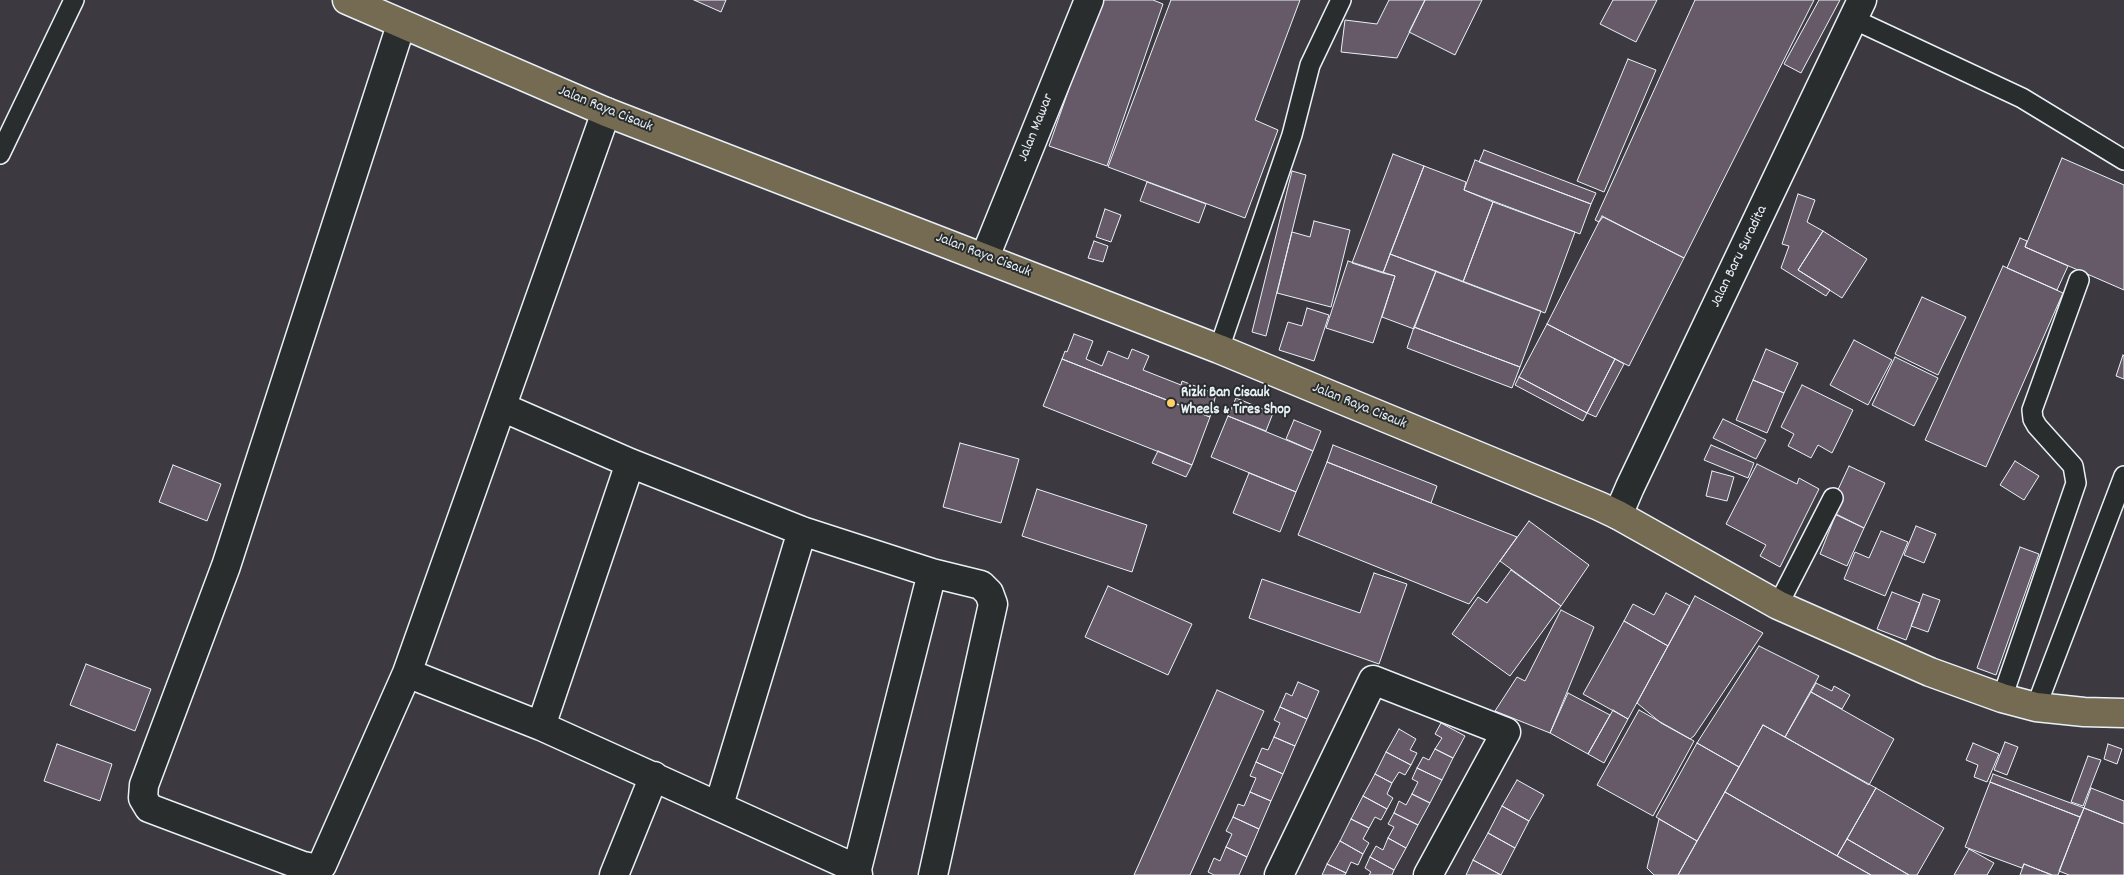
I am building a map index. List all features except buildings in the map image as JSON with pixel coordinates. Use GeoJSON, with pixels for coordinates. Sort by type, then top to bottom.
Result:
{"type":"FeatureCollection","features":[{"type":"Feature","properties":{"kind":"main road","name":"Jalan Raya Cisauk"},"geometry":{"type":"LineString","coordinates":[[358,2],[401,25],[606,112],[1219,349],[1618,515],[1778,605],[1930,672],[2002,698],[2036,707],[2084,712],[2124,713]]}},
{"type":"Feature","properties":{"kind":"street","name":"Jalan Mawar"},"geometry":{"type":"LineString","coordinates":[[984,257],[1089,0]]}},
{"type":"Feature","properties":{"kind":"street","name":"Jalan Baru Suradita"},"geometry":{"type":"LineString","coordinates":[[1618,515],[1858,10]]}},
{"type":"Feature","properties":{"kind":"street"},"geometry":{"type":"LineString","coordinates":[[401,25],[320,282],[226,566],[144,785],[144,798],[149,808],[303,866],[313,868],[322,865],[407,673],[606,112]]}},
{"type":"Feature","properties":{"kind":"street"},"geometry":{"type":"LineString","coordinates":[[502,407],[630,463],[802,531],[932,573],[981,585],[989,593],[993,604],[934,875]]}},
{"type":"Feature","properties":{"kind":"street"},"geometry":{"type":"LineString","coordinates":[[541,726],[630,463]]}},
{"type":"Feature","properties":{"kind":"street"},"geometry":{"type":"LineString","coordinates":[[719,805],[802,531]]}},
{"type":"Feature","properties":{"kind":"street"},"geometry":{"type":"LineString","coordinates":[[407,673],[541,726],[719,805],[858,872],[932,573]]}},
{"type":"Feature","properties":{"kind":"street"},"geometry":{"type":"LineString","coordinates":[[1279,875],[1373,680],[1506,732],[1428,875]]}},
{"type":"Feature","properties":{"kind":"street"},"geometry":{"type":"LineString","coordinates":[[614,875],[654,776]]}},
{"type":"Feature","properties":{"kind":"lane"},"geometry":{"type":"LineString","coordinates":[[0,154],[74,0]]}},
{"type":"Feature","properties":{"kind":"lane"},"geometry":{"type":"LineString","coordinates":[[1219,349],[1292,135],[1310,65],[1341,0]]}},
{"type":"Feature","properties":{"kind":"lane"},"geometry":{"type":"LineString","coordinates":[[1858,10],[2022,98],[2124,160]]}},
{"type":"Feature","properties":{"kind":"lane"},"geometry":{"type":"LineString","coordinates":[[2002,698],[2076,483],[2073,466],[2037,426],[2033,419],[2032,410],[2079,280]]}},
{"type":"Feature","properties":{"kind":"lane"},"geometry":{"type":"LineString","coordinates":[[2036,707],[2124,476]]}},
{"type":"Feature","properties":{"kind":"lane"},"geometry":{"type":"LineString","coordinates":[[1778,605],[1833,498]]}},
{"type":"Feature","properties":{"kind":"place","name":"Rizki Ban Cisauk Wheels & Tires Shop"},"geometry":{"type":"Point","coordinates":[1171,403]}}]}
